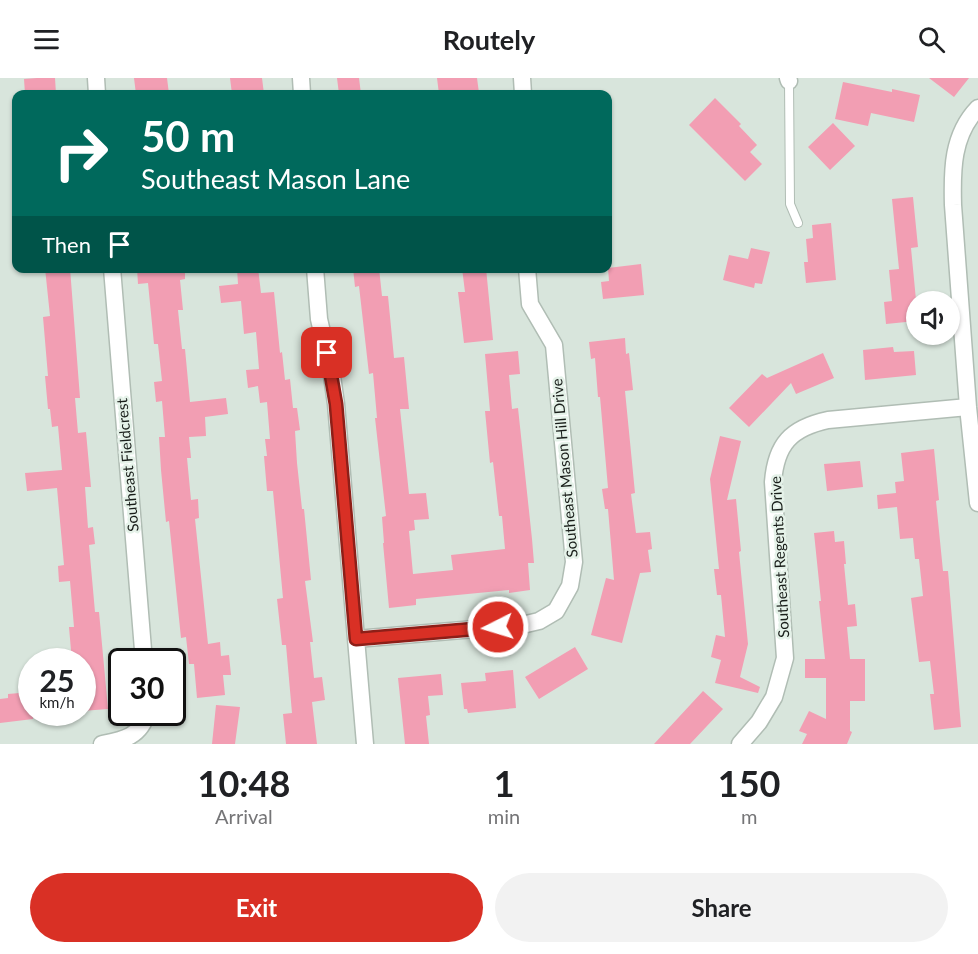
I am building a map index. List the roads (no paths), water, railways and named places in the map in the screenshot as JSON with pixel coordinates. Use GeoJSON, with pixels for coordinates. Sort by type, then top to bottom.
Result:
{"type":"FeatureCollection","features":[{"type":"Feature","properties":{"kind":"street"},"geometry":{"type":"LineString","coordinates":[[978,108],[964,127],[958,142],[953,159],[952,175],[968,407],[978,503]]}},
{"type":"Feature","properties":{"kind":"street","name":"Southeast Fieldcrest"},"geometry":{"type":"LineString","coordinates":[[112,273],[143,648]]}},
{"type":"Feature","properties":{"kind":"street"},"geometry":{"type":"LineString","coordinates":[[315,273],[319,319],[336,404],[365,744]]}},
{"type":"Feature","properties":{"kind":"street","name":"Southeast Mason Hill Drive"},"geometry":{"type":"LineString","coordinates":[[356,639],[522,626],[539,621],[556,612],[570,586],[574,562],[555,345],[530,304],[527,273]]}},
{"type":"Feature","properties":{"kind":"street","name":"Southeast Regents Drive"},"geometry":{"type":"LineString","coordinates":[[740,744],[759,722],[774,698],[785,658],[773,482],[774,470],[781,449],[793,434],[812,423],[968,407]]}},
{"type":"Feature","properties":{"kind":"street"},"geometry":{"type":"LineString","coordinates":[[102,744],[124,740],[133,735],[141,726]]}},
{"type":"Feature","properties":{"kind":"lane"},"geometry":{"type":"LineString","coordinates":[[788,80],[790,204],[798,223]]}}]}
